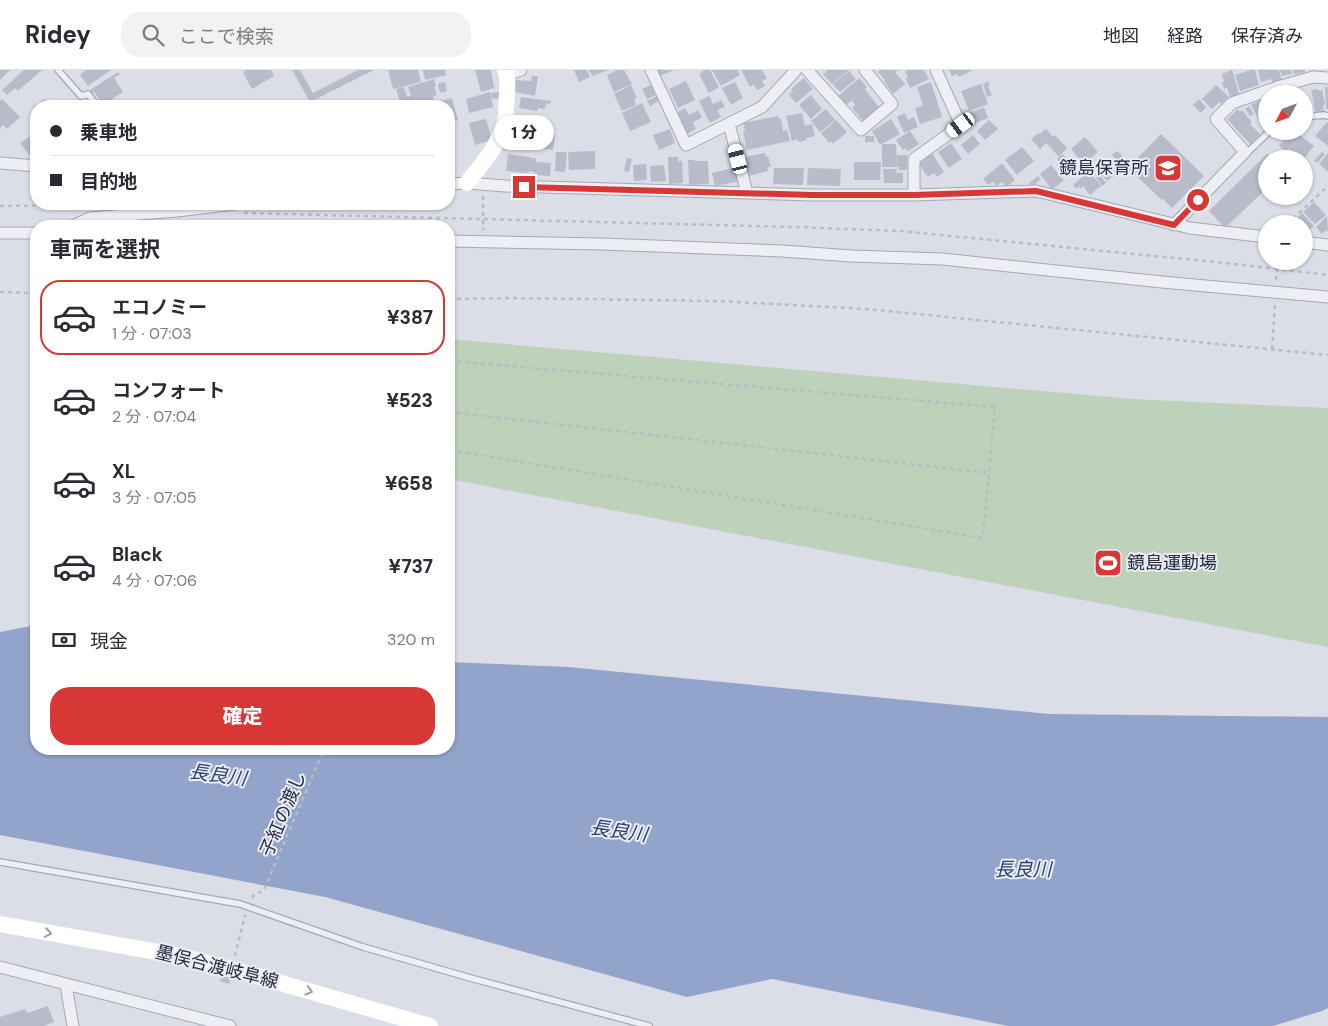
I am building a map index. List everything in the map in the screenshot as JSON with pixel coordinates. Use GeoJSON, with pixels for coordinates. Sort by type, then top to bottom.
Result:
{"type":"FeatureCollection","features":[{"type":"Feature","properties":{"kind":"main road"},"geometry":{"type":"LineString","coordinates":[[474,183],[500,137],[506,118],[511,72]]}},
{"type":"Feature","properties":{"kind":"main road","name":"墨俣合渡岐阜線"},"geometry":{"type":"LineString","coordinates":[[0,924],[185,957],[430,1026]]}},
{"type":"Feature","properties":{"kind":"street"},"geometry":{"type":"LineString","coordinates":[[651,70],[686,145],[762,107],[796,70]]}},
{"type":"Feature","properties":{"kind":"street"},"geometry":{"type":"LineString","coordinates":[[807,70],[861,130],[892,104],[865,70]]}},
{"type":"Feature","properties":{"kind":"street"},"geometry":{"type":"LineString","coordinates":[[914,195],[914,158],[961,125],[936,70]]}},
{"type":"Feature","properties":{"kind":"street"},"geometry":{"type":"LineString","coordinates":[[1174,225],[1244,152],[1216,119],[1232,103],[1314,77],[1328,78]]}},
{"type":"Feature","properties":{"kind":"street"},"geometry":{"type":"LineString","coordinates":[[729,124],[746,193]]}},
{"type":"Feature","properties":{"kind":"street"},"geometry":{"type":"LineString","coordinates":[[0,164],[30,166]]}},
{"type":"Feature","properties":{"kind":"street"},"geometry":{"type":"LineString","coordinates":[[455,184],[812,195],[914,195],[1036,191],[1174,225],[1258,236]]}},
{"type":"Feature","properties":{"kind":"street"},"geometry":{"type":"LineString","coordinates":[[86,220],[90,218],[196,210]]}},
{"type":"Feature","properties":{"kind":"street"},"geometry":{"type":"LineString","coordinates":[[0,232],[30,233]]}},
{"type":"Feature","properties":{"kind":"street"},"geometry":{"type":"LineString","coordinates":[[455,241],[602,244],[942,259],[1328,297]]}},
{"type":"Feature","properties":{"kind":"street"},"geometry":{"type":"LineString","coordinates":[[1313,243],[1328,245]]}},
{"type":"Feature","properties":{"kind":"street"},"geometry":{"type":"LineString","coordinates":[[0,967],[230,1026]]}},
{"type":"Feature","properties":{"kind":"street"},"geometry":{"type":"LineString","coordinates":[[66,985],[73,1026]]}},
{"type":"Feature","properties":{"kind":"lane"},"geometry":{"type":"LineString","coordinates":[[58,70],[81,96],[88,94],[92,100]]}},
{"type":"Feature","properties":{"kind":"lane"},"geometry":{"type":"LineString","coordinates":[[1313,116],[1328,116]]}},
{"type":"Feature","properties":{"kind":"lane"},"geometry":{"type":"LineString","coordinates":[[1244,152],[1249,151],[1261,140]]}},
{"type":"Feature","properties":{"kind":"lane"},"geometry":{"type":"LineString","coordinates":[[0,862],[230,902],[364,947],[649,1026]]}},
{"type":"Feature","properties":{"kind":"path"},"geometry":{"type":"LineString","coordinates":[[474,183],[483,219],[483,242]]}},
{"type":"Feature","properties":{"kind":"path"},"geometry":{"type":"LineString","coordinates":[[1297,215],[1328,186]]}},
{"type":"Feature","properties":{"kind":"path"},"geometry":{"type":"LineString","coordinates":[[0,206],[30,206]]}},
{"type":"Feature","properties":{"kind":"path"},"geometry":{"type":"LineString","coordinates":[[280,210],[483,219],[900,231],[1258,267]]}},
{"type":"Feature","properties":{"kind":"path"},"geometry":{"type":"LineString","coordinates":[[1272,349],[1277,270]]}},
{"type":"Feature","properties":{"kind":"path"},"geometry":{"type":"LineString","coordinates":[[1286,270],[1328,275]]}},
{"type":"Feature","properties":{"kind":"path"},"geometry":{"type":"LineString","coordinates":[[0,292],[30,293]]}},
{"type":"Feature","properties":{"kind":"path"},"geometry":{"type":"LineString","coordinates":[[455,300],[511,298],[717,301],[868,309],[1328,356]]}},
{"type":"Feature","properties":{"kind":"path"},"geometry":{"type":"LineString","coordinates":[[455,362],[994,407],[983,538],[455,451]]}},
{"type":"Feature","properties":{"kind":"path"},"geometry":{"type":"LineString","coordinates":[[455,413],[989,473]]}},
{"type":"Feature","properties":{"kind":"path","name":"子紅の渡し"},"geometry":{"type":"LineString","coordinates":[[264,890],[321,755]]}},
{"type":"Feature","properties":{"kind":"path"},"geometry":{"type":"LineString","coordinates":[[233,969],[248,907]]}},
{"type":"Feature","properties":{"kind":"green space","name":"鏡島運動場"},"geometry":{"type":"Polygon","coordinates":[[[455,340],[1132,399],[1328,408],[1328,647],[455,480],[455,340]]]}},
{"type":"Feature","properties":{"kind":"water","name":"長良川"},"geometry":{"type":"Polygon","coordinates":[[[30,626],[30,755],[455,755],[455,662],[568,667],[1050,714],[1328,717],[1328,1008],[1273,1026],[1008,1026],[772,979],[687,997],[325,897],[0,835],[0,632],[30,626]]]}},
{"type":"Feature","properties":{"kind":"building"},"geometry":{"type":"Polygon","coordinates":[[[0,70],[10,70],[0,80],[0,70]]]}},
{"type":"Feature","properties":{"kind":"building"},"geometry":{"type":"Polygon","coordinates":[[[24,70],[42,70],[18,91],[15,88],[7,95],[2,90],[24,70]]]}},
{"type":"Feature","properties":{"kind":"building"},"geometry":{"type":"Polygon","coordinates":[[[86,70],[111,70],[88,86],[80,75],[86,70]]]}},
{"type":"Feature","properties":{"kind":"building"},"geometry":{"type":"Polygon","coordinates":[[[244,70],[271,70],[274,76],[252,89],[243,73],[245,72],[244,70]]]}},
{"type":"Feature","properties":{"kind":"building"},"geometry":{"type":"Polygon","coordinates":[[[292,70],[300,70],[313,93],[358,70],[374,70],[314,100],[309,100],[292,70]]]}},
{"type":"Feature","properties":{"kind":"building"},"geometry":{"type":"Polygon","coordinates":[[[388,70],[418,70],[421,82],[393,89],[388,70]]]}},
{"type":"Feature","properties":{"kind":"building"},"geometry":{"type":"Polygon","coordinates":[[[423,70],[445,70],[446,75],[425,80],[423,70]]]}},
{"type":"Feature","properties":{"kind":"building"},"geometry":{"type":"Polygon","coordinates":[[[475,70],[491,70],[494,88],[481,92],[475,70]]]}},
{"type":"Feature","properties":{"kind":"building"},"geometry":{"type":"Polygon","coordinates":[[[574,70],[587,70],[590,77],[579,82],[574,70]]]}},
{"type":"Feature","properties":{"kind":"building"},"geometry":{"type":"Polygon","coordinates":[[[589,70],[609,70],[592,76],[589,70]]]}},
{"type":"Feature","properties":{"kind":"building"},"geometry":{"type":"Polygon","coordinates":[[[617,70],[624,70],[632,84],[614,92],[607,75],[617,70]]]}},
{"type":"Feature","properties":{"kind":"building"},"geometry":{"type":"Polygon","coordinates":[[[657,70],[674,70],[660,76],[657,70]]]}},
{"type":"Feature","properties":{"kind":"building"},"geometry":{"type":"Polygon","coordinates":[[[704,70],[710,70],[719,87],[709,93],[699,74],[704,70]]]}},
{"type":"Feature","properties":{"kind":"building"},"geometry":{"type":"Polygon","coordinates":[[[712,70],[737,70],[740,75],[721,86],[712,70]]]}},
{"type":"Feature","properties":{"kind":"building"},"geometry":{"type":"Polygon","coordinates":[[[741,70],[762,70],[767,78],[762,81],[765,86],[757,90],[754,85],[750,87],[741,70]]]}},
{"type":"Feature","properties":{"kind":"building"},"geometry":{"type":"Polygon","coordinates":[[[828,70],[849,70],[832,84],[823,74],[828,70]]]}},
{"type":"Feature","properties":{"kind":"building"},"geometry":{"type":"Polygon","coordinates":[[[880,70],[898,70],[895,72],[905,84],[893,94],[878,72],[880,70]]]}},
{"type":"Feature","properties":{"kind":"building"},"geometry":{"type":"Polygon","coordinates":[[[924,70],[929,79],[910,88],[905,71],[924,70]]]}},
{"type":"Feature","properties":{"kind":"building"},"geometry":{"type":"Polygon","coordinates":[[[949,70],[973,70],[959,77],[957,74],[952,76],[949,70]]]}},
{"type":"Feature","properties":{"kind":"building"},"geometry":{"type":"Polygon","coordinates":[[[1232,70],[1239,94],[1230,97],[1227,87],[1224,89],[1222,74],[1232,70]]]}},
{"type":"Feature","properties":{"kind":"building"},"geometry":{"type":"Polygon","coordinates":[[[1255,70],[1259,85],[1240,91],[1235,75],[1255,70]]]}},
{"type":"Feature","properties":{"kind":"building"},"geometry":{"type":"Polygon","coordinates":[[[1258,70],[1279,70],[1282,81],[1273,83],[1271,79],[1261,82],[1258,70]]]}},
{"type":"Feature","properties":{"kind":"building"},"geometry":{"type":"Polygon","coordinates":[[[1280,70],[1291,70],[1292,74],[1282,76],[1280,70]]]}},
{"type":"Feature","properties":{"kind":"building"},"geometry":{"type":"Polygon","coordinates":[[[1293,70],[1305,70],[1305,72],[1294,74],[1293,70]]]}},
{"type":"Feature","properties":{"kind":"building"},"geometry":{"type":"Polygon","coordinates":[[[849,71],[856,79],[840,92],[833,84],[849,71]]]}},
{"type":"Feature","properties":{"kind":"building"},"geometry":{"type":"Polygon","coordinates":[[[118,72],[120,74],[114,78],[123,92],[111,100],[100,100],[94,92],[92,94],[90,90],[118,72]]]}},
{"type":"Feature","properties":{"kind":"building"},"geometry":{"type":"Polygon","coordinates":[[[532,76],[538,76],[535,96],[515,92],[515,80],[531,81],[532,76]]]}},
{"type":"Feature","properties":{"kind":"building"},"geometry":{"type":"Polygon","coordinates":[[[804,78],[813,89],[796,103],[789,95],[793,91],[791,89],[804,78]]]}},
{"type":"Feature","properties":{"kind":"building"},"geometry":{"type":"Polygon","coordinates":[[[859,78],[867,87],[865,89],[880,109],[864,122],[852,108],[855,105],[852,101],[862,92],[846,105],[838,96],[859,78]]]}},
{"type":"Feature","properties":{"kind":"building"},"geometry":{"type":"Polygon","coordinates":[[[434,79],[437,95],[433,96],[434,100],[399,100],[396,89],[404,87],[407,97],[411,96],[408,87],[434,79]]]}},
{"type":"Feature","properties":{"kind":"building"},"geometry":{"type":"Polygon","coordinates":[[[686,81],[695,100],[678,108],[669,89],[686,81]]]}},
{"type":"Feature","properties":{"kind":"building"},"geometry":{"type":"Polygon","coordinates":[[[988,81],[992,95],[987,97],[983,84],[988,81]]]}},
{"type":"Feature","properties":{"kind":"building"},"geometry":{"type":"Polygon","coordinates":[[[445,82],[447,91],[440,93],[438,84],[445,82]]]}},
{"type":"Feature","properties":{"kind":"building"},"geometry":{"type":"Polygon","coordinates":[[[735,82],[743,98],[731,105],[722,88],[735,82]]]}},
{"type":"Feature","properties":{"kind":"building"},"geometry":{"type":"Polygon","coordinates":[[[931,82],[942,117],[920,124],[915,108],[923,106],[917,87],[931,82]]]}},
{"type":"Feature","properties":{"kind":"building"},"geometry":{"type":"Polygon","coordinates":[[[981,84],[988,104],[969,111],[961,91],[981,84]]]}},
{"type":"Feature","properties":{"kind":"building"},"geometry":{"type":"Polygon","coordinates":[[[631,85],[637,98],[634,99],[636,105],[622,111],[614,94],[631,85]]]}},
{"type":"Feature","properties":{"kind":"building"},"geometry":{"type":"Polygon","coordinates":[[[651,85],[656,95],[647,99],[642,89],[651,85]]]}},
{"type":"Feature","properties":{"kind":"building"},"geometry":{"type":"Polygon","coordinates":[[[1216,85],[1229,97],[1221,104],[1219,102],[1212,109],[1202,99],[1216,85]]]}},
{"type":"Feature","properties":{"kind":"building"},"geometry":{"type":"Polygon","coordinates":[[[1325,87],[1328,87],[1328,109],[1326,109],[1325,87]]]}},
{"type":"Feature","properties":{"kind":"building"},"geometry":{"type":"Polygon","coordinates":[[[1313,90],[1322,90],[1325,104],[1323,105],[1324,111],[1316,113],[1313,90]]]}},
{"type":"Feature","properties":{"kind":"building"},"geometry":{"type":"Polygon","coordinates":[[[490,92],[493,107],[469,113],[466,99],[490,92]]]}},
{"type":"Feature","properties":{"kind":"building"},"geometry":{"type":"Polygon","coordinates":[[[499,92],[500,98],[492,99],[491,93],[499,92]]]}},
{"type":"Feature","properties":{"kind":"building"},"geometry":{"type":"Polygon","coordinates":[[[811,95],[822,109],[811,119],[799,105],[811,95]]]}},
{"type":"Feature","properties":{"kind":"building"},"geometry":{"type":"Polygon","coordinates":[[[657,96],[659,101],[650,106],[647,101],[657,96]]]}},
{"type":"Feature","properties":{"kind":"building"},"geometry":{"type":"Polygon","coordinates":[[[709,96],[713,104],[721,100],[725,107],[717,110],[721,117],[710,123],[699,101],[709,96]]]}},
{"type":"Feature","properties":{"kind":"building"},"geometry":{"type":"Polygon","coordinates":[[[521,97],[551,101],[550,104],[546,103],[545,109],[538,108],[537,111],[519,108],[521,97]]]}},
{"type":"Feature","properties":{"kind":"building"},"geometry":{"type":"Polygon","coordinates":[[[2,99],[20,117],[7,129],[3,125],[0,128],[0,101],[2,99]]]}},
{"type":"Feature","properties":{"kind":"building"},"geometry":{"type":"Polygon","coordinates":[[[1199,99],[1206,107],[1201,113],[1193,105],[1199,99]]]}},
{"type":"Feature","properties":{"kind":"building"},"geometry":{"type":"Polygon","coordinates":[[[1258,102],[1258,117],[1251,105],[1258,102]]]}},
{"type":"Feature","properties":{"kind":"building"},"geometry":{"type":"Polygon","coordinates":[[[642,103],[651,122],[630,131],[622,113],[642,103]]]}},
{"type":"Feature","properties":{"kind":"building"},"geometry":{"type":"Polygon","coordinates":[[[1249,106],[1254,114],[1250,116],[1245,109],[1249,106]]]}},
{"type":"Feature","properties":{"kind":"building"},"geometry":{"type":"Polygon","coordinates":[[[984,107],[988,118],[973,124],[969,113],[984,107]]]}},
{"type":"Feature","properties":{"kind":"building"},"geometry":{"type":"Polygon","coordinates":[[[685,108],[689,115],[698,110],[702,118],[693,122],[696,129],[687,134],[676,113],[685,108]]]}},
{"type":"Feature","properties":{"kind":"building"},"geometry":{"type":"Polygon","coordinates":[[[826,109],[835,120],[820,132],[811,121],[826,109]]]}},
{"type":"Feature","properties":{"kind":"building"},"geometry":{"type":"Polygon","coordinates":[[[1238,109],[1240,112],[1242,110],[1252,122],[1250,124],[1258,132],[1258,136],[1250,144],[1227,119],[1238,109]]]}},
{"type":"Feature","properties":{"kind":"building"},"geometry":{"type":"Polygon","coordinates":[[[455,110],[458,120],[455,121],[455,110]]]}},
{"type":"Feature","properties":{"kind":"building"},"geometry":{"type":"Polygon","coordinates":[[[802,113],[805,126],[812,124],[815,136],[798,142],[798,139],[792,141],[786,116],[802,113]]]}},
{"type":"Feature","properties":{"kind":"building"},"geometry":{"type":"Polygon","coordinates":[[[905,113],[908,120],[914,117],[918,127],[904,133],[897,117],[905,113]]]}},
{"type":"Feature","properties":{"kind":"building"},"geometry":{"type":"Polygon","coordinates":[[[778,116],[781,119],[783,131],[787,130],[790,141],[747,150],[743,123],[778,116]]]}},
{"type":"Feature","properties":{"kind":"building"},"geometry":{"type":"Polygon","coordinates":[[[486,119],[492,140],[475,145],[469,123],[486,119]]]}},
{"type":"Feature","properties":{"kind":"building"},"geometry":{"type":"Polygon","coordinates":[[[891,119],[900,134],[880,145],[872,131],[891,119]]]}},
{"type":"Feature","properties":{"kind":"building"},"geometry":{"type":"Polygon","coordinates":[[[836,120],[847,132],[833,144],[831,141],[829,143],[821,133],[836,120]]]}},
{"type":"Feature","properties":{"kind":"building"},"geometry":{"type":"Polygon","coordinates":[[[989,120],[998,129],[985,140],[977,131],[989,120]]]}},
{"type":"Feature","properties":{"kind":"building"},"geometry":{"type":"Polygon","coordinates":[[[523,123],[531,123],[530,132],[555,135],[553,150],[514,145],[516,136],[521,137],[523,123]]]}},
{"type":"Feature","properties":{"kind":"building"},"geometry":{"type":"Polygon","coordinates":[[[1328,123],[1328,146],[1315,136],[1328,123]]]}},
{"type":"Feature","properties":{"kind":"building"},"geometry":{"type":"Polygon","coordinates":[[[670,129],[675,143],[659,150],[653,135],[670,129]]]}},
{"type":"Feature","properties":{"kind":"building"},"geometry":{"type":"Polygon","coordinates":[[[1046,129],[1053,137],[1055,135],[1067,148],[1059,157],[1046,143],[1040,149],[1031,139],[1046,129]]]}},
{"type":"Feature","properties":{"kind":"building"},"geometry":{"type":"Polygon","coordinates":[[[910,131],[919,144],[908,151],[906,148],[903,150],[896,140],[910,131]]]}},
{"type":"Feature","properties":{"kind":"building"},"geometry":{"type":"Polygon","coordinates":[[[1161,134],[1204,176],[1172,208],[1128,168],[1161,134]]]}},
{"type":"Feature","properties":{"kind":"building"},"geometry":{"type":"Polygon","coordinates":[[[973,135],[980,144],[968,154],[961,145],[973,135]]]}},
{"type":"Feature","properties":{"kind":"building"},"geometry":{"type":"Polygon","coordinates":[[[30,136],[30,156],[20,143],[30,136]]]}},
{"type":"Feature","properties":{"kind":"building"},"geometry":{"type":"Polygon","coordinates":[[[865,136],[874,136],[874,142],[865,142],[865,136]]]}},
{"type":"Feature","properties":{"kind":"building"},"geometry":{"type":"Polygon","coordinates":[[[1085,137],[1098,152],[1086,162],[1083,158],[1080,160],[1071,149],[1085,137]]]}},
{"type":"Feature","properties":{"kind":"building"},"geometry":{"type":"Polygon","coordinates":[[[1284,140],[1306,140],[1314,146],[1311,150],[1284,150],[1279,146],[1284,140]]]}},
{"type":"Feature","properties":{"kind":"building"},"geometry":{"type":"Polygon","coordinates":[[[951,143],[962,159],[949,168],[938,152],[951,143]]]}},
{"type":"Feature","properties":{"kind":"building"},"geometry":{"type":"Polygon","coordinates":[[[882,144],[896,144],[897,167],[882,167],[882,144]]]}},
{"type":"Feature","properties":{"kind":"building"},"geometry":{"type":"Polygon","coordinates":[[[1022,147],[1034,161],[1017,175],[1005,160],[1022,147]]]}},
{"type":"Feature","properties":{"kind":"building"},"geometry":{"type":"Polygon","coordinates":[[[595,151],[595,169],[569,170],[568,152],[595,151]]]}},
{"type":"Feature","properties":{"kind":"building"},"geometry":{"type":"Polygon","coordinates":[[[1117,151],[1125,159],[1119,164],[1112,155],[1117,151]]]}},
{"type":"Feature","properties":{"kind":"building"},"geometry":{"type":"Polygon","coordinates":[[[556,152],[567,152],[565,172],[555,171],[556,152]]]}},
{"type":"Feature","properties":{"kind":"building"},"geometry":{"type":"Polygon","coordinates":[[[1322,152],[1325,154],[1317,163],[1314,161],[1322,152]]]}},
{"type":"Feature","properties":{"kind":"building"},"geometry":{"type":"Polygon","coordinates":[[[765,153],[766,157],[768,156],[771,167],[767,167],[768,171],[749,176],[744,157],[765,153]]]}},
{"type":"Feature","properties":{"kind":"building"},"geometry":{"type":"Polygon","coordinates":[[[932,153],[944,172],[937,177],[934,173],[928,177],[919,164],[932,153]]]}},
{"type":"Feature","properties":{"kind":"building"},"geometry":{"type":"Polygon","coordinates":[[[1328,153],[1328,172],[1319,164],[1328,153]]]}},
{"type":"Feature","properties":{"kind":"building"},"geometry":{"type":"Polygon","coordinates":[[[508,154],[536,158],[536,162],[551,163],[550,176],[534,175],[535,172],[529,171],[528,173],[506,171],[508,154]]]}},
{"type":"Feature","properties":{"kind":"building"},"geometry":{"type":"Polygon","coordinates":[[[1063,154],[1067,159],[1061,164],[1057,159],[1063,154]]]}},
{"type":"Feature","properties":{"kind":"building"},"geometry":{"type":"Polygon","coordinates":[[[897,155],[907,155],[907,170],[899,170],[897,155]]]}},
{"type":"Feature","properties":{"kind":"building"},"geometry":{"type":"Polygon","coordinates":[[[668,157],[678,157],[678,161],[682,161],[683,183],[669,184],[668,157]]]}},
{"type":"Feature","properties":{"kind":"building"},"geometry":{"type":"Polygon","coordinates":[[[627,158],[632,159],[629,172],[624,171],[627,158]]]}},
{"type":"Feature","properties":{"kind":"building"},"geometry":{"type":"Polygon","coordinates":[[[1108,158],[1112,163],[1114,161],[1121,170],[1107,181],[1096,168],[1108,158]]]}},
{"type":"Feature","properties":{"kind":"building"},"geometry":{"type":"Polygon","coordinates":[[[688,160],[708,161],[709,184],[689,185],[688,160]]]}},
{"type":"Feature","properties":{"kind":"building"},"geometry":{"type":"Polygon","coordinates":[[[854,162],[881,162],[880,180],[854,180],[854,162]]]}},
{"type":"Feature","properties":{"kind":"building"},"geometry":{"type":"Polygon","coordinates":[[[1002,163],[1015,180],[1006,187],[1002,182],[997,186],[993,182],[988,185],[983,179],[1002,163]]]}},
{"type":"Feature","properties":{"kind":"building"},"geometry":{"type":"Polygon","coordinates":[[[1258,163],[1258,197],[1225,228],[1209,211],[1258,163]]]}},
{"type":"Feature","properties":{"kind":"building"},"geometry":{"type":"Polygon","coordinates":[[[646,164],[647,180],[634,181],[633,165],[646,164]]]}},
{"type":"Feature","properties":{"kind":"building"},"geometry":{"type":"Polygon","coordinates":[[[664,165],[666,181],[651,182],[650,166],[664,165]]]}},
{"type":"Feature","properties":{"kind":"building"},"geometry":{"type":"Polygon","coordinates":[[[1051,165],[1064,180],[1052,190],[1040,174],[1051,165]]]}},
{"type":"Feature","properties":{"kind":"building"},"geometry":{"type":"Polygon","coordinates":[[[737,167],[740,181],[715,186],[712,173],[737,167]]]}},
{"type":"Feature","properties":{"kind":"building"},"geometry":{"type":"Polygon","coordinates":[[[774,168],[804,168],[803,185],[773,184],[774,168]]]}},
{"type":"Feature","properties":{"kind":"building"},"geometry":{"type":"Polygon","coordinates":[[[808,168],[841,169],[840,186],[807,185],[808,168]]]}},
{"type":"Feature","properties":{"kind":"building"},"geometry":{"type":"Polygon","coordinates":[[[883,169],[897,169],[896,173],[903,173],[903,183],[884,183],[883,169]]]}},
{"type":"Feature","properties":{"kind":"building"},"geometry":{"type":"Polygon","coordinates":[[[1089,171],[1101,186],[1090,195],[1083,186],[1080,189],[1079,186],[1076,189],[1073,185],[1089,171]]]}},
{"type":"Feature","properties":{"kind":"building"},"geometry":{"type":"Polygon","coordinates":[[[1100,175],[1106,183],[1102,186],[1096,178],[1100,175]]]}},
{"type":"Feature","properties":{"kind":"building"},"geometry":{"type":"Polygon","coordinates":[[[1038,176],[1041,179],[1032,187],[1029,183],[1038,176]]]}},
{"type":"Feature","properties":{"kind":"building"},"geometry":{"type":"Polygon","coordinates":[[[1313,203],[1326,215],[1315,224],[1313,222],[1313,215],[1306,215],[1303,212],[1313,205],[1313,203]]]}},
{"type":"Feature","properties":{"kind":"building"},"geometry":{"type":"Polygon","coordinates":[[[1327,216],[1328,232],[1326,230],[1322,234],[1316,227],[1327,216]]]}},
{"type":"Feature","properties":{"kind":"building"},"geometry":{"type":"Polygon","coordinates":[[[222,974],[231,976],[229,984],[220,981],[222,974]]]}},
{"type":"Feature","properties":{"kind":"building"},"geometry":{"type":"Polygon","coordinates":[[[48,1006],[54,1022],[44,1026],[0,1026],[0,1017],[25,1009],[27,1013],[48,1006]]]}},
{"type":"Feature","properties":{"kind":"place","name":"鏡島保育所"},"geometry":{"type":"Point","coordinates":[1168,168]}},
{"type":"Feature","properties":{"kind":"place","name":"鏡島運動場"},"geometry":{"type":"Point","coordinates":[1108,563]}},
{"type":"Feature","properties":{"kind":"route"},"geometry":{"type":"LineString","coordinates":[[524,187],[812,195],[914,195],[1036,191],[1174,225],[1198,200]]}}]}
